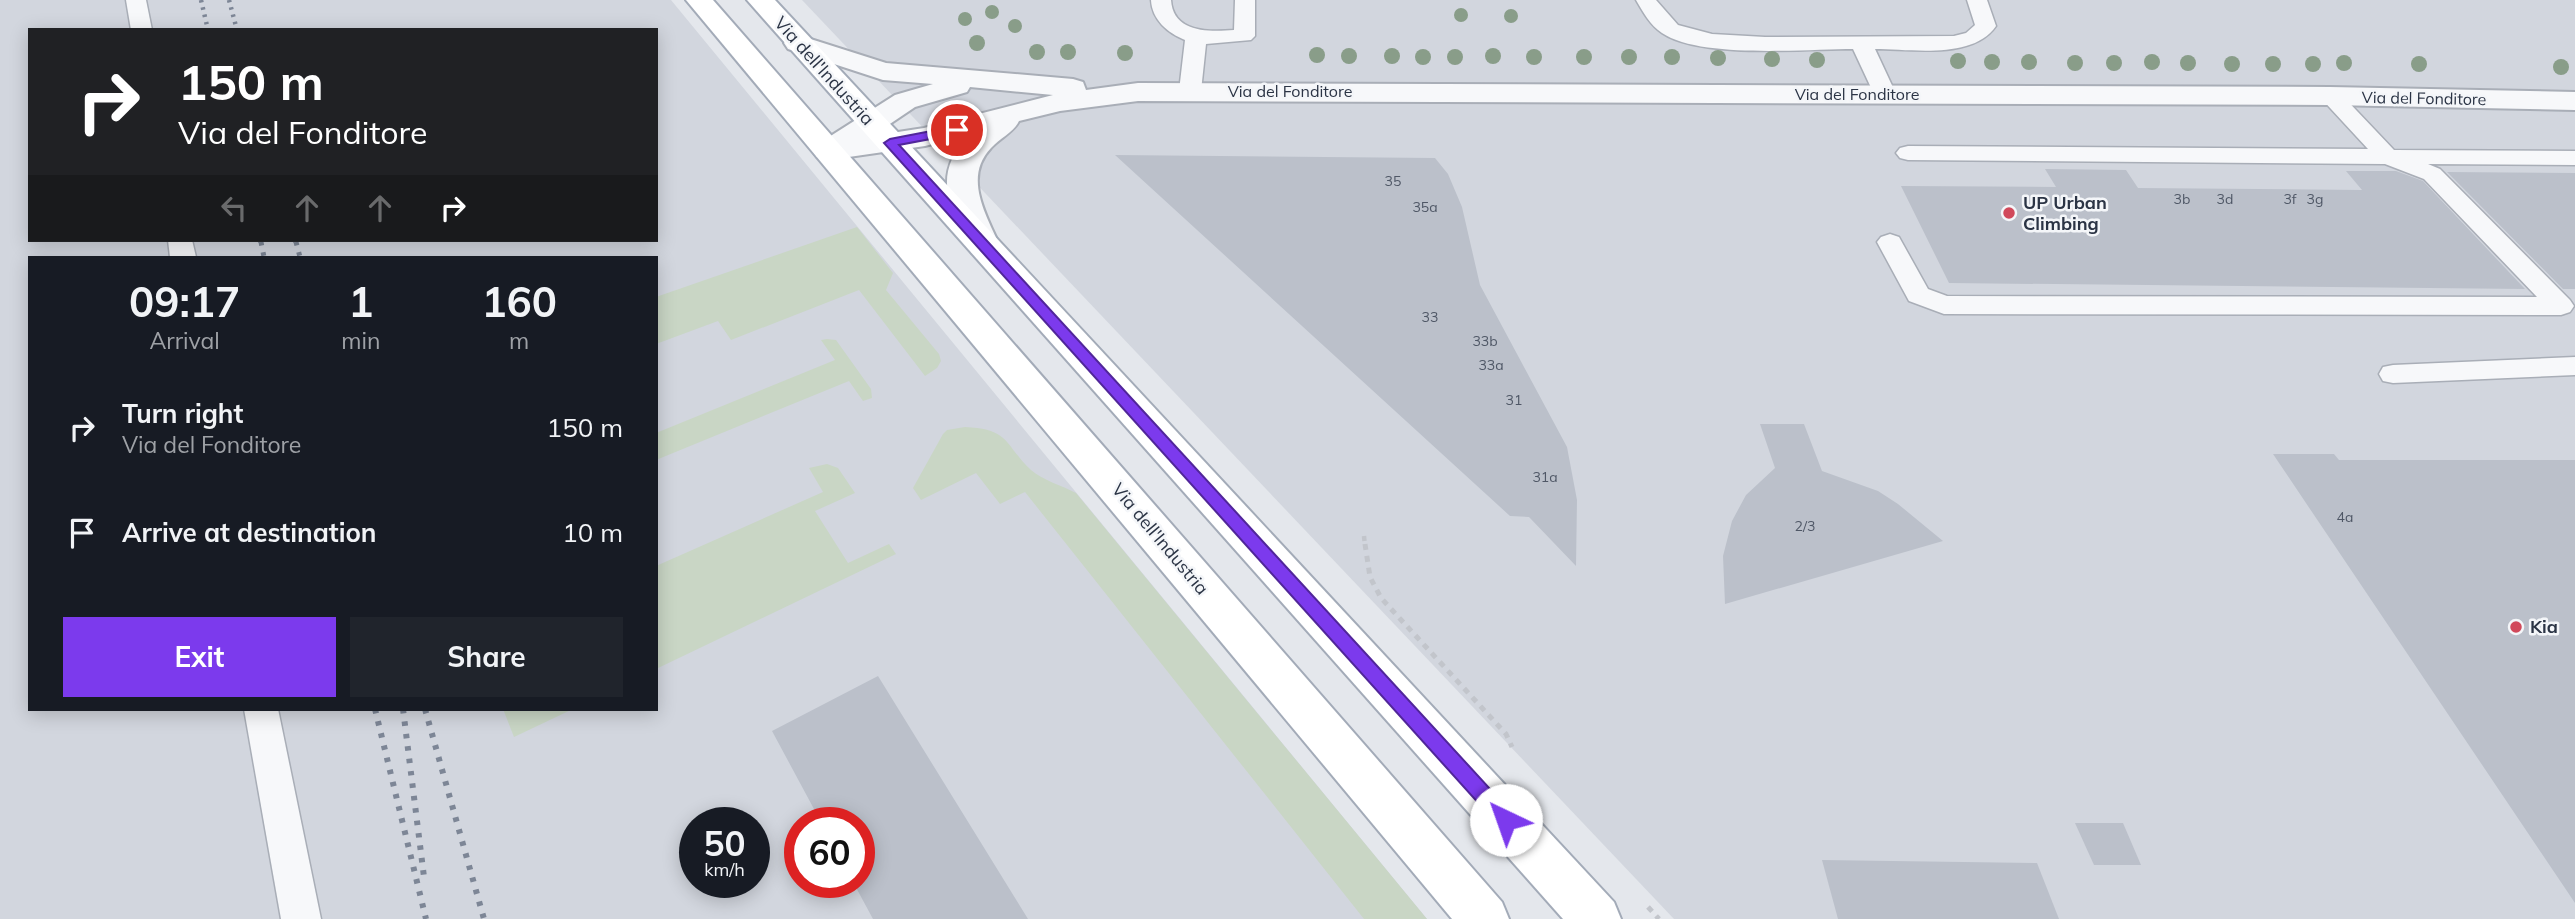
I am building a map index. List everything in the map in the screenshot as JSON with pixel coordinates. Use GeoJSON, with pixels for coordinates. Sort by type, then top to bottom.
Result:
{"type":"FeatureCollection","features":[{"type":"Feature","properties":{"kind":"main road","name":"Via dell'Industria"},"geometry":{"type":"LineString","coordinates":[[699,0],[1484,919]]}},
{"type":"Feature","properties":{"kind":"main road","name":"Via dell'Industria"},"geometry":{"type":"LineString","coordinates":[[760,0],[1596,919]]}},
{"type":"Feature","properties":{"kind":"street","name":"Via del Fonditore"},"geometry":{"type":"LineString","coordinates":[[798,43],[883,71],[1138,92],[2330,96],[2575,101]]}},
{"type":"Feature","properties":{"kind":"street","name":"Via del Fonditore"},"geometry":{"type":"LineString","coordinates":[[880,133],[905,101],[965,84],[994,82]]}},
{"type":"Feature","properties":{"kind":"street","name":"Via del Fonditore"},"geometry":{"type":"LineString","coordinates":[[828,151],[880,133],[957,130],[1032,108],[1138,92]]}},
{"type":"Feature","properties":{"kind":"street","name":"Via del Fonditore"},"geometry":{"type":"LineString","coordinates":[[984,246],[969,213],[960,181],[962,163],[984,135],[1032,108]]}},
{"type":"Feature","properties":{"kind":"lane"},"geometry":{"type":"LineString","coordinates":[[136,0],[142,28]]}},
{"type":"Feature","properties":{"kind":"lane"},"geometry":{"type":"LineString","coordinates":[[1161,0],[1160,5],[1169,23],[1196,37],[1244,36],[1245,0]]}},
{"type":"Feature","properties":{"kind":"lane"},"geometry":{"type":"LineString","coordinates":[[1646,0],[1658,19],[1676,32],[1709,41],[1861,43],[1954,42],[1973,37],[1986,26],[1978,0]]}},
{"type":"Feature","properties":{"kind":"lane"},"geometry":{"type":"LineString","coordinates":[[1190,91],[1196,37]]}},
{"type":"Feature","properties":{"kind":"lane"},"geometry":{"type":"LineString","coordinates":[[1861,43],[1885,94]]}},
{"type":"Feature","properties":{"kind":"lane"},"geometry":{"type":"LineString","coordinates":[[2330,96],[2387,156],[2432,174],[2568,307]]}},
{"type":"Feature","properties":{"kind":"lane"},"geometry":{"type":"LineString","coordinates":[[1908,153],[2575,158]]}},
{"type":"Feature","properties":{"kind":"lane"},"geometry":{"type":"LineString","coordinates":[[1890,242],[1918,295],[1944,305],[2568,307]]}},
{"type":"Feature","properties":{"kind":"lane"},"geometry":{"type":"LineString","coordinates":[[2393,374],[2575,366]]}},
{"type":"Feature","properties":{"kind":"lane"},"geometry":{"type":"LineString","coordinates":[[261,711],[301,919]]}},
{"type":"Feature","properties":{"kind":"shaded area"},"geometry":{"type":"Polygon","coordinates":[[[0,0],[671,0],[1427,919],[0,919],[0,0]]]}},
{"type":"Feature","properties":{"kind":"shaded area"},"geometry":{"type":"Polygon","coordinates":[[[802,0],[2575,0],[2575,919],[1674,919],[802,0]]]}},
{"type":"Feature","properties":{"kind":"green space"},"geometry":{"type":"Polygon","coordinates":[[[857,227],[893,273],[886,290],[939,354],[941,361],[937,368],[925,376],[859,290],[731,340],[718,321],[658,343],[658,296],[857,227]]]}},
{"type":"Feature","properties":{"kind":"green space"},"geometry":{"type":"Polygon","coordinates":[[[821,340],[836,340],[871,389],[872,398],[863,401],[849,381],[658,459],[658,432],[835,360],[821,340]]]}},
{"type":"Feature","properties":{"kind":"green space"},"geometry":{"type":"Polygon","coordinates":[[[980,428],[999,435],[1036,474],[1076,493],[1427,919],[1364,919],[1025,492],[1000,504],[976,473],[921,500],[913,488],[943,434],[947,430],[980,428]]]}},
{"type":"Feature","properties":{"kind":"green space"},"geometry":{"type":"Polygon","coordinates":[[[827,464],[838,468],[855,493],[815,511],[848,563],[889,544],[896,554],[658,668],[658,565],[823,492],[809,468],[827,464]]]}},
{"type":"Feature","properties":{"kind":"green space"},"geometry":{"type":"Polygon","coordinates":[[[504,711],[569,711],[514,737],[504,711]]]}},
{"type":"Feature","properties":{"kind":"building"},"geometry":{"type":"Polygon","coordinates":[[[1115,155],[1435,158],[1448,174],[1462,207],[1480,285],[1567,447],[1577,500],[1576,566],[1529,517],[1510,516],[1115,155]]]}},
{"type":"Feature","properties":{"kind":"building"},"geometry":{"type":"Polygon","coordinates":[[[2045,169],[2126,170],[2138,188],[2362,190],[2346,171],[2396,171],[2423,181],[2525,289],[1949,283],[1901,186],[2056,187],[2045,169]]]}},
{"type":"Feature","properties":{"kind":"building"},"geometry":{"type":"Polygon","coordinates":[[[2447,172],[2575,173],[2575,289],[2563,289],[2447,172]]]}},
{"type":"Feature","properties":{"kind":"building"},"geometry":{"type":"Polygon","coordinates":[[[1760,424],[1804,424],[1822,471],[1878,491],[1943,541],[1725,604],[1723,556],[1732,521],[1746,495],[1775,468],[1760,424]]]}},
{"type":"Feature","properties":{"kind":"building"},"geometry":{"type":"Polygon","coordinates":[[[2273,454],[2334,454],[2339,460],[2575,460],[2575,903],[2273,454]]]}},
{"type":"Feature","properties":{"kind":"building"},"geometry":{"type":"Polygon","coordinates":[[[878,676],[1028,919],[873,919],[862,898],[875,898],[875,807],[813,807],[772,731],[878,676]]]}},
{"type":"Feature","properties":{"kind":"building"},"geometry":{"type":"Polygon","coordinates":[[[2075,823],[2123,823],[2141,865],[2094,865],[2075,823]]]}},
{"type":"Feature","properties":{"kind":"building"},"geometry":{"type":"Polygon","coordinates":[[[1822,860],[2037,863],[2059,919],[1838,919],[1822,860]]]}},
{"type":"Feature","properties":{"kind":"railway"},"geometry":{"type":"LineString","coordinates":[[201,0],[208,28]]}},
{"type":"Feature","properties":{"kind":"railway"},"geometry":{"type":"LineString","coordinates":[[229,0],[236,28]]}},
{"type":"Feature","properties":{"kind":"railway"},"geometry":{"type":"LineString","coordinates":[[261,242],[264,256]]}},
{"type":"Feature","properties":{"kind":"railway"},"geometry":{"type":"LineString","coordinates":[[296,242],[300,256]]}},
{"type":"Feature","properties":{"kind":"railway"},"geometry":{"type":"LineString","coordinates":[[375,711],[426,919]]}},
{"type":"Feature","properties":{"kind":"railway"},"geometry":{"type":"LineString","coordinates":[[403,711],[424,877]]}},
{"type":"Feature","properties":{"kind":"railway"},"geometry":{"type":"LineString","coordinates":[[426,711],[484,919]]}},
{"type":"Feature","properties":{"kind":"place","name":"UP Urban Climbing"},"geometry":{"type":"Point","coordinates":[2009,213]}},
{"type":"Feature","properties":{"kind":"place","name":"Kia"},"geometry":{"type":"Point","coordinates":[2516,627]}},
{"type":"Feature","properties":{"kind":"route"},"geometry":{"type":"LineString","coordinates":[[957,130],[890,143],[1506,820]]}}]}
